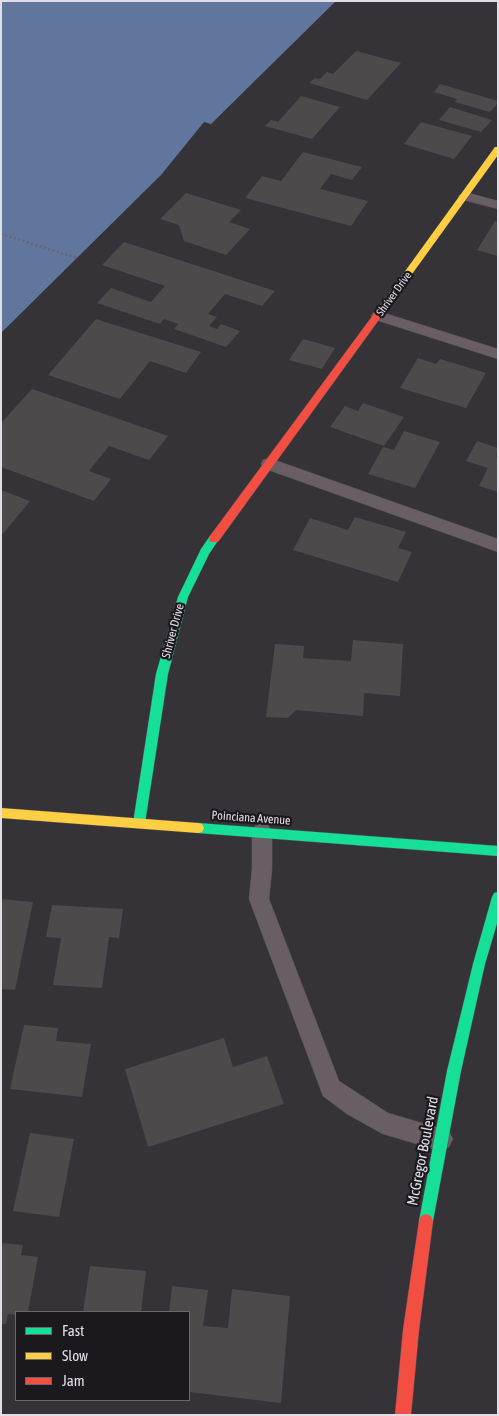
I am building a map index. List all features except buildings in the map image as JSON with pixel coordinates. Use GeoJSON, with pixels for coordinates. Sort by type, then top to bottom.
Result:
{"type":"FeatureCollection","features":[{"type":"Feature","properties":{"kind":"street","name":"Shriver Drive"},"geometry":{"type":"LineString","coordinates":[[139,823],[162,674],[183,597],[205,552],[498,149]]}},
{"type":"Feature","properties":{"kind":"street","name":"Poinciana Avenue"},"geometry":{"type":"LineString","coordinates":[[1,813],[498,851]]}},
{"type":"Feature","properties":{"kind":"street","name":"McGregor Boulevard"},"geometry":{"type":"LineString","coordinates":[[403,1415],[411,1330],[427,1214],[454,1071],[479,964],[498,897]]}},
{"type":"Feature","properties":{"kind":"lane"},"geometry":{"type":"LineString","coordinates":[[464,196],[498,205]]}},
{"type":"Feature","properties":{"kind":"lane"},"geometry":{"type":"LineString","coordinates":[[378,316],[498,354]]}},
{"type":"Feature","properties":{"kind":"lane"},"geometry":{"type":"LineString","coordinates":[[269,464],[498,546]]}},
{"type":"Feature","properties":{"kind":"lane"},"geometry":{"type":"LineString","coordinates":[[262,832],[262,869],[259,899],[331,1088],[383,1123],[441,1139]]}},
{"type":"Feature","properties":{"kind":"path"},"geometry":{"type":"LineString","coordinates":[[1,234],[77,258]]}},
{"type":"Feature","properties":{"kind":"water"},"geometry":{"type":"Polygon","coordinates":[[[1,1],[336,1],[211,124],[204,122],[161,175],[1,333],[1,1]]]}},
{"type":"Feature","properties":{"kind":"traffic: fast"},"geometry":{"type":"LineString","coordinates":[[139,823],[162,674],[183,597],[205,552],[214,539]]}},
{"type":"Feature","properties":{"kind":"traffic: fast"},"geometry":{"type":"LineString","coordinates":[[198,828],[498,851]]}},
{"type":"Feature","properties":{"kind":"traffic: fast"},"geometry":{"type":"LineString","coordinates":[[426,1221],[454,1071],[479,964],[498,897]]}},
{"type":"Feature","properties":{"kind":"traffic: slow"},"geometry":{"type":"LineString","coordinates":[[396,290],[498,149]]}},
{"type":"Feature","properties":{"kind":"traffic: slow"},"geometry":{"type":"LineString","coordinates":[[1,813],[198,828]]}},
{"type":"Feature","properties":{"kind":"traffic: jam"},"geometry":{"type":"LineString","coordinates":[[214,539],[396,290]]}},
{"type":"Feature","properties":{"kind":"traffic: jam"},"geometry":{"type":"LineString","coordinates":[[403,1415],[411,1330],[426,1221]]}}]}
